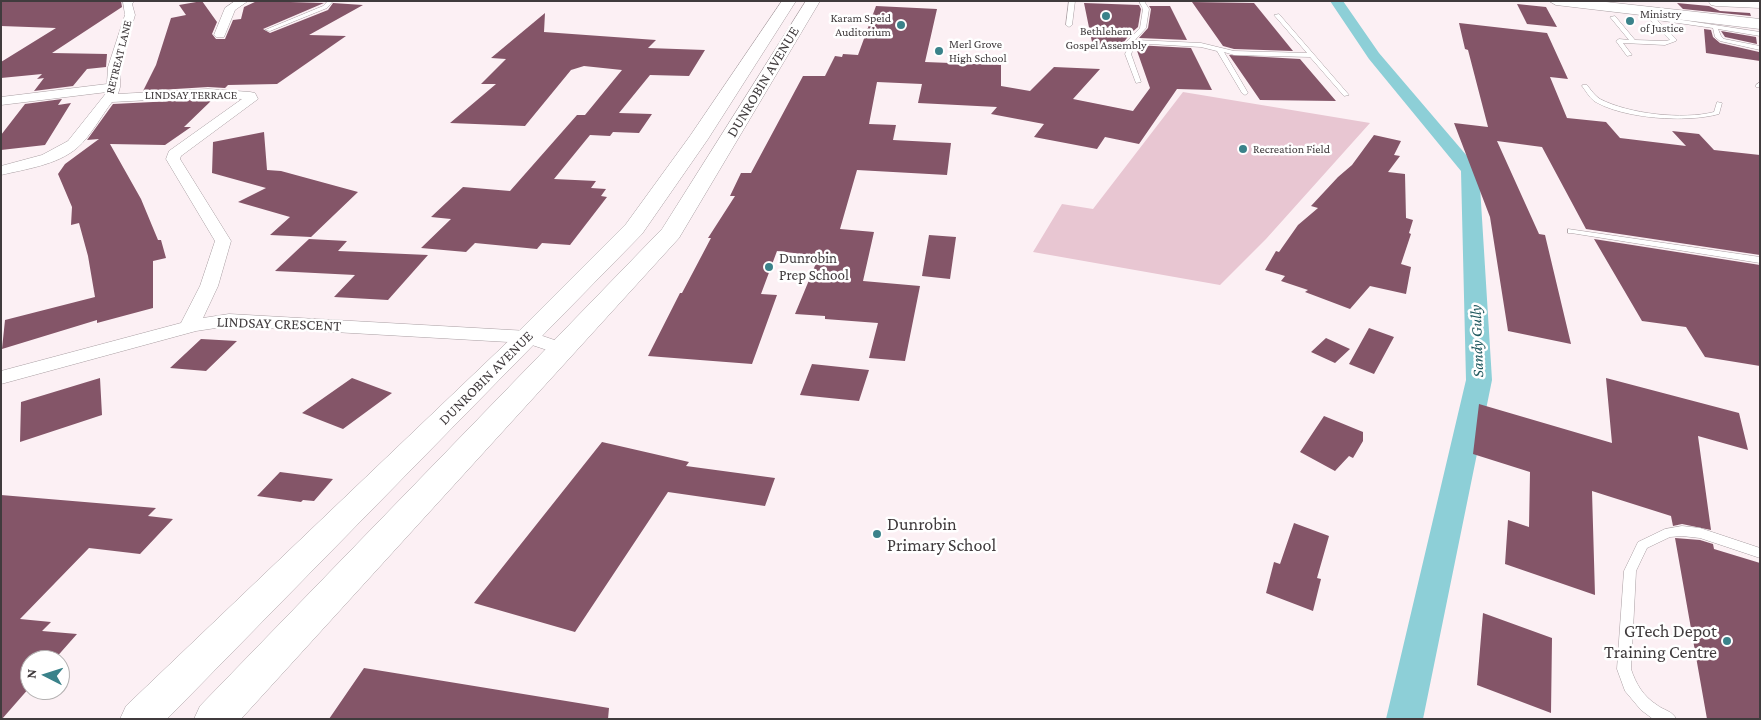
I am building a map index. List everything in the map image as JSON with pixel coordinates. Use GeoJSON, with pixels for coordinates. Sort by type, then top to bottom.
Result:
{"type":"FeatureCollection","features":[{"type":"Feature","properties":{"kind":"main road","name":"DUNROBIN AVENUE"},"geometry":{"type":"LineString","coordinates":[[140,719],[528,337],[634,229],[698,139],[789,1]]}},
{"type":"Feature","properties":{"kind":"main road","name":"DUNROBIN AVENUE"},"geometry":{"type":"LineString","coordinates":[[214,719],[671,233],[813,1]]}},
{"type":"Feature","properties":{"kind":"main road"},"geometry":{"type":"LineString","coordinates":[[1556,1],[1626,8],[1646,14],[1760,24]]}},
{"type":"Feature","properties":{"kind":"main road"},"geometry":{"type":"LineString","coordinates":[[1704,1],[1760,4]]}},
{"type":"Feature","properties":{"kind":"street","name":"RETREAT LANE"},"geometry":{"type":"LineString","coordinates":[[1,171],[43,160],[65,150],[73,144],[112,92],[114,68],[130,15],[129,1]]}},
{"type":"Feature","properties":{"kind":"street"},"geometry":{"type":"LineString","coordinates":[[220,35],[230,8],[243,1]]}},
{"type":"Feature","properties":{"kind":"street"},"geometry":{"type":"LineString","coordinates":[[1,101],[112,92]]}},
{"type":"Feature","properties":{"kind":"street","name":"LINDSAY TERRACE"},"geometry":{"type":"LineString","coordinates":[[112,92],[208,93],[250,96],[251,99],[174,154],[173,159],[223,241],[209,286],[189,327]]}},
{"type":"Feature","properties":{"kind":"street","name":"LINDSAY CRESCENT"},"geometry":{"type":"LineString","coordinates":[[1,378],[189,327],[230,320],[528,337],[562,349]]}},
{"type":"Feature","properties":{"kind":"lane"},"geometry":{"type":"LineString","coordinates":[[268,30],[325,7],[331,1]]}},
{"type":"Feature","properties":{"kind":"lane"},"geometry":{"type":"LineString","coordinates":[[1069,25],[1072,1]]}},
{"type":"Feature","properties":{"kind":"lane"},"geometry":{"type":"LineString","coordinates":[[1138,82],[1128,54],[1130,41],[1144,28],[1146,10],[1141,1]]}},
{"type":"Feature","properties":{"kind":"lane"},"geometry":{"type":"LineString","coordinates":[[1646,14],[1760,33]]}},
{"type":"Feature","properties":{"kind":"lane"},"geometry":{"type":"LineString","coordinates":[[1629,55],[1619,41],[1632,40],[1665,43],[1674,40],[1646,14]]}},
{"type":"Feature","properties":{"kind":"lane"},"geometry":{"type":"LineString","coordinates":[[1277,15],[1346,95]]}},
{"type":"Feature","properties":{"kind":"lane"},"geometry":{"type":"LineString","coordinates":[[1613,17],[1632,40]]}},
{"type":"Feature","properties":{"kind":"lane"},"geometry":{"type":"LineString","coordinates":[[1715,27],[1718,37],[1722,40],[1760,48]]}},
{"type":"Feature","properties":{"kind":"lane"},"geometry":{"type":"LineString","coordinates":[[1130,41],[1185,43],[1220,50],[1311,55]]}},
{"type":"Feature","properties":{"kind":"lane"},"geometry":{"type":"LineString","coordinates":[[1220,50],[1245,93]]}},
{"type":"Feature","properties":{"kind":"lane"},"geometry":{"type":"LineString","coordinates":[[1585,86],[1593,97],[1600,101],[1624,108],[1672,116],[1690,118],[1711,115],[1717,113],[1719,103]]}},
{"type":"Feature","properties":{"kind":"lane"},"geometry":{"type":"LineString","coordinates":[[1570,231],[1760,260]]}},
{"type":"Feature","properties":{"kind":"lane"},"geometry":{"type":"LineString","coordinates":[[1669,719],[1656,714],[1636,698],[1628,684],[1624,669],[1630,570],[1642,545],[1659,536],[1682,532],[1700,533],[1760,553]]}},
{"type":"Feature","properties":{"kind":"shaded area","name":"Recreation Field"},"geometry":{"type":"Polygon","coordinates":[[[1183,92],[1370,123],[1266,239],[1220,285],[1033,252],[1062,204],[1093,209],[1183,92]]]}},
{"type":"Feature","properties":{"kind":"building"},"geometry":{"type":"Polygon","coordinates":[[[1,1],[121,1],[122,7],[52,53],[107,54],[106,67],[87,69],[73,86],[34,91],[44,78],[37,79],[42,74],[1,78],[1,62],[56,28],[1,26],[1,1]]]}},
{"type":"Feature","properties":{"kind":"building"},"geometry":{"type":"Polygon","coordinates":[[[202,1],[217,22],[212,34],[216,39],[225,39],[233,20],[241,19],[244,7],[257,1],[324,3],[263,29],[270,33],[328,10],[333,3],[363,5],[309,35],[346,36],[277,84],[228,85],[225,88],[208,87],[143,91],[156,65],[171,18],[186,15],[179,5],[202,1]]]}},
{"type":"Feature","properties":{"kind":"building"},"geometry":{"type":"Polygon","coordinates":[[[1192,2],[1254,3],[1293,51],[1234,49],[1223,46],[1192,2]]]}},
{"type":"Feature","properties":{"kind":"building"},"geometry":{"type":"Polygon","coordinates":[[[1084,3],[1139,5],[1141,9],[1138,27],[1117,51],[1093,47],[1084,3]]]}},
{"type":"Feature","properties":{"kind":"building"},"geometry":{"type":"Polygon","coordinates":[[[1677,3],[1709,6],[1720,11],[1750,13],[1751,16],[1683,9],[1677,3]]]}},
{"type":"Feature","properties":{"kind":"building"},"geometry":{"type":"Polygon","coordinates":[[[1517,4],[1546,7],[1557,27],[1527,24],[1517,4]]]}},
{"type":"Feature","properties":{"kind":"building"},"geometry":{"type":"Polygon","coordinates":[[[876,6],[937,9],[925,62],[1001,65],[1001,86],[1030,91],[1054,67],[1100,69],[1073,99],[1133,111],[1150,88],[1135,45],[1191,48],[1212,90],[1177,89],[1139,144],[1105,137],[1097,149],[1034,137],[1044,124],[991,114],[997,107],[918,103],[922,84],[877,82],[869,124],[896,125],[893,140],[951,143],[947,175],[857,170],[840,229],[874,232],[863,281],[920,286],[905,361],[869,358],[878,323],[825,319],[825,316],[795,314],[819,256],[777,251],[761,294],[777,295],[752,364],[648,356],[711,238],[708,238],[735,196],[730,196],[741,173],[751,173],[803,76],[825,76],[835,56],[842,57],[843,54],[858,55],[876,6]]]}},
{"type":"Feature","properties":{"kind":"building"},"geometry":{"type":"Polygon","coordinates":[[[1149,6],[1170,6],[1187,40],[1139,38],[1148,28],[1151,9],[1149,6]]]}},
{"type":"Feature","properties":{"kind":"building"},"geometry":{"type":"Polygon","coordinates":[[[545,13],[544,32],[656,40],[648,48],[705,50],[689,76],[650,75],[619,113],[652,114],[639,133],[613,132],[610,136],[590,135],[554,179],[596,181],[591,188],[606,189],[601,196],[607,197],[570,245],[542,243],[537,249],[475,243],[466,252],[421,248],[451,219],[431,217],[463,187],[510,191],[577,115],[585,115],[622,70],[584,66],[571,70],[525,126],[450,123],[496,84],[481,84],[506,59],[491,58],[545,13]]]}},
{"type":"Feature","properties":{"kind":"building"},"geometry":{"type":"Polygon","coordinates":[[[1459,23],[1547,33],[1568,79],[1550,77],[1567,118],[1606,122],[1620,138],[1686,146],[1672,131],[1699,134],[1714,150],[1760,155],[1760,255],[1586,229],[1542,147],[1497,141],[1539,234],[1545,235],[1571,344],[1508,331],[1490,217],[1454,123],[1488,127],[1459,23]]]}},
{"type":"Feature","properties":{"kind":"building"},"geometry":{"type":"Polygon","coordinates":[[[1704,29],[1711,30],[1713,37],[1720,43],[1759,52],[1760,61],[1706,53],[1704,29]]]}},
{"type":"Feature","properties":{"kind":"building"},"geometry":{"type":"Polygon","coordinates":[[[1721,31],[1756,37],[1757,44],[1725,37],[1721,31]]]}},
{"type":"Feature","properties":{"kind":"building"},"geometry":{"type":"Polygon","coordinates":[[[1229,55],[1300,59],[1336,101],[1260,100],[1229,55]]]}},
{"type":"Feature","properties":{"kind":"building"},"geometry":{"type":"Polygon","coordinates":[[[62,99],[58,105],[71,103],[45,145],[1,150],[1,135],[25,104],[62,99]]]}},
{"type":"Feature","properties":{"kind":"building"},"geometry":{"type":"Polygon","coordinates":[[[213,99],[184,127],[191,127],[165,145],[110,144],[141,199],[158,240],[161,240],[166,258],[153,261],[153,308],[97,323],[97,320],[2,349],[5,320],[95,297],[88,256],[79,223],[71,225],[72,207],[58,174],[65,164],[99,139],[87,140],[113,104],[213,99]]]}},
{"type":"Feature","properties":{"kind":"building"},"geometry":{"type":"Polygon","coordinates":[[[264,132],[267,170],[281,171],[358,192],[311,237],[270,235],[290,217],[238,202],[266,188],[212,173],[213,142],[264,132]]]}},
{"type":"Feature","properties":{"kind":"building"},"geometry":{"type":"Polygon","coordinates":[[[1374,135],[1401,141],[1394,155],[1400,156],[1388,172],[1405,174],[1406,218],[1413,220],[1409,233],[1411,234],[1401,264],[1411,267],[1406,294],[1370,286],[1350,309],[1305,292],[1308,290],[1281,281],[1285,276],[1265,270],[1276,251],[1279,252],[1298,225],[1318,208],[1311,206],[1352,165],[1374,135]]]}},
{"type":"Feature","properties":{"kind":"building"},"geometry":{"type":"Polygon","coordinates":[[[929,235],[956,237],[950,279],[922,276],[929,235]]]}},
{"type":"Feature","properties":{"kind":"building"},"geometry":{"type":"Polygon","coordinates":[[[309,239],[347,241],[338,251],[428,255],[388,300],[334,297],[355,275],[275,271],[309,239]]]}},
{"type":"Feature","properties":{"kind":"building"},"geometry":{"type":"Polygon","coordinates":[[[1594,239],[1760,265],[1760,366],[1705,357],[1686,327],[1642,321],[1594,239]]]}},
{"type":"Feature","properties":{"kind":"building"},"geometry":{"type":"Polygon","coordinates":[[[1369,328],[1394,337],[1374,374],[1349,364],[1369,328]]]}},
{"type":"Feature","properties":{"kind":"building"},"geometry":{"type":"Polygon","coordinates":[[[1326,338],[1350,349],[1335,363],[1311,352],[1326,338]]]}},
{"type":"Feature","properties":{"kind":"building"},"geometry":{"type":"Polygon","coordinates":[[[201,339],[237,341],[206,371],[170,368],[201,339]]]}},
{"type":"Feature","properties":{"kind":"building"},"geometry":{"type":"Polygon","coordinates":[[[812,364],[869,370],[859,401],[800,395],[812,364]]]}},
{"type":"Feature","properties":{"kind":"building"},"geometry":{"type":"Polygon","coordinates":[[[100,378],[102,415],[20,442],[21,402],[100,378]]]}},
{"type":"Feature","properties":{"kind":"building"},"geometry":{"type":"Polygon","coordinates":[[[352,378],[392,393],[343,429],[302,413],[352,378]]]}},
{"type":"Feature","properties":{"kind":"building"},"geometry":{"type":"Polygon","coordinates":[[[1606,378],[1739,413],[1748,450],[1698,436],[1711,530],[1682,524],[1673,526],[1671,516],[1592,491],[1595,595],[1505,564],[1508,520],[1529,527],[1530,472],[1473,454],[1479,404],[1612,443],[1606,378]]]}},
{"type":"Feature","properties":{"kind":"building"},"geometry":{"type":"Polygon","coordinates":[[[1324,416],[1363,432],[1363,441],[1353,458],[1349,456],[1335,471],[1300,452],[1324,416]]]}},
{"type":"Feature","properties":{"kind":"building"},"geometry":{"type":"Polygon","coordinates":[[[602,442],[689,462],[686,466],[775,478],[765,506],[668,492],[575,632],[474,603],[602,442]]]}},
{"type":"Feature","properties":{"kind":"building"},"geometry":{"type":"Polygon","coordinates":[[[280,472],[333,479],[314,501],[303,500],[301,502],[257,496],[280,472]]]}},
{"type":"Feature","properties":{"kind":"building"},"geometry":{"type":"Polygon","coordinates":[[[1,495],[156,508],[148,516],[173,519],[140,554],[89,548],[20,619],[51,622],[42,631],[77,634],[63,650],[20,650],[20,698],[2,719],[1,495]]]}},
{"type":"Feature","properties":{"kind":"building"},"geometry":{"type":"Polygon","coordinates":[[[1294,523],[1329,536],[1317,578],[1321,579],[1313,611],[1266,593],[1274,562],[1280,564],[1294,523]]]}},
{"type":"Feature","properties":{"kind":"building","name":"GTech Depot Training Centre"},"geometry":{"type":"Polygon","coordinates":[[[1675,538],[1700,540],[1713,544],[1714,549],[1760,563],[1760,719],[1707,719],[1675,538]]]}},
{"type":"Feature","properties":{"kind":"building"},"geometry":{"type":"Polygon","coordinates":[[[1483,613],[1552,638],[1551,713],[1477,685],[1483,613]]]}},
{"type":"Feature","properties":{"kind":"building"},"geometry":{"type":"Polygon","coordinates":[[[364,668],[609,708],[608,719],[329,719],[364,668]]]}},
{"type":"Feature","properties":{"kind":"waterway","name":"Sandy Gully"},"geometry":{"type":"LineString","coordinates":[[1336,1],[1374,56],[1470,170],[1479,380],[1404,719]]}},
{"type":"Feature","properties":{"kind":"place","name":"Bethlehem Gospel Assembly"},"geometry":{"type":"Point","coordinates":[1106,16]}},
{"type":"Feature","properties":{"kind":"place","name":"Ministry of Justice"},"geometry":{"type":"Point","coordinates":[1630,21]}},
{"type":"Feature","properties":{"kind":"place","name":"Karam Speid Auditorium"},"geometry":{"type":"Point","coordinates":[901,25]}},
{"type":"Feature","properties":{"kind":"place","name":"Merl Grove High School"},"geometry":{"type":"Point","coordinates":[939,51]}},
{"type":"Feature","properties":{"kind":"place","name":"Recreation Field"},"geometry":{"type":"Point","coordinates":[1243,149]}},
{"type":"Feature","properties":{"kind":"place","name":"Dunrobin Prep School"},"geometry":{"type":"Point","coordinates":[769,267]}},
{"type":"Feature","properties":{"kind":"place","name":"Dunrobin Primary School"},"geometry":{"type":"Point","coordinates":[877,534]}},
{"type":"Feature","properties":{"kind":"place","name":"GTech Depot Training Centre"},"geometry":{"type":"Point","coordinates":[1727,641]}}]}
